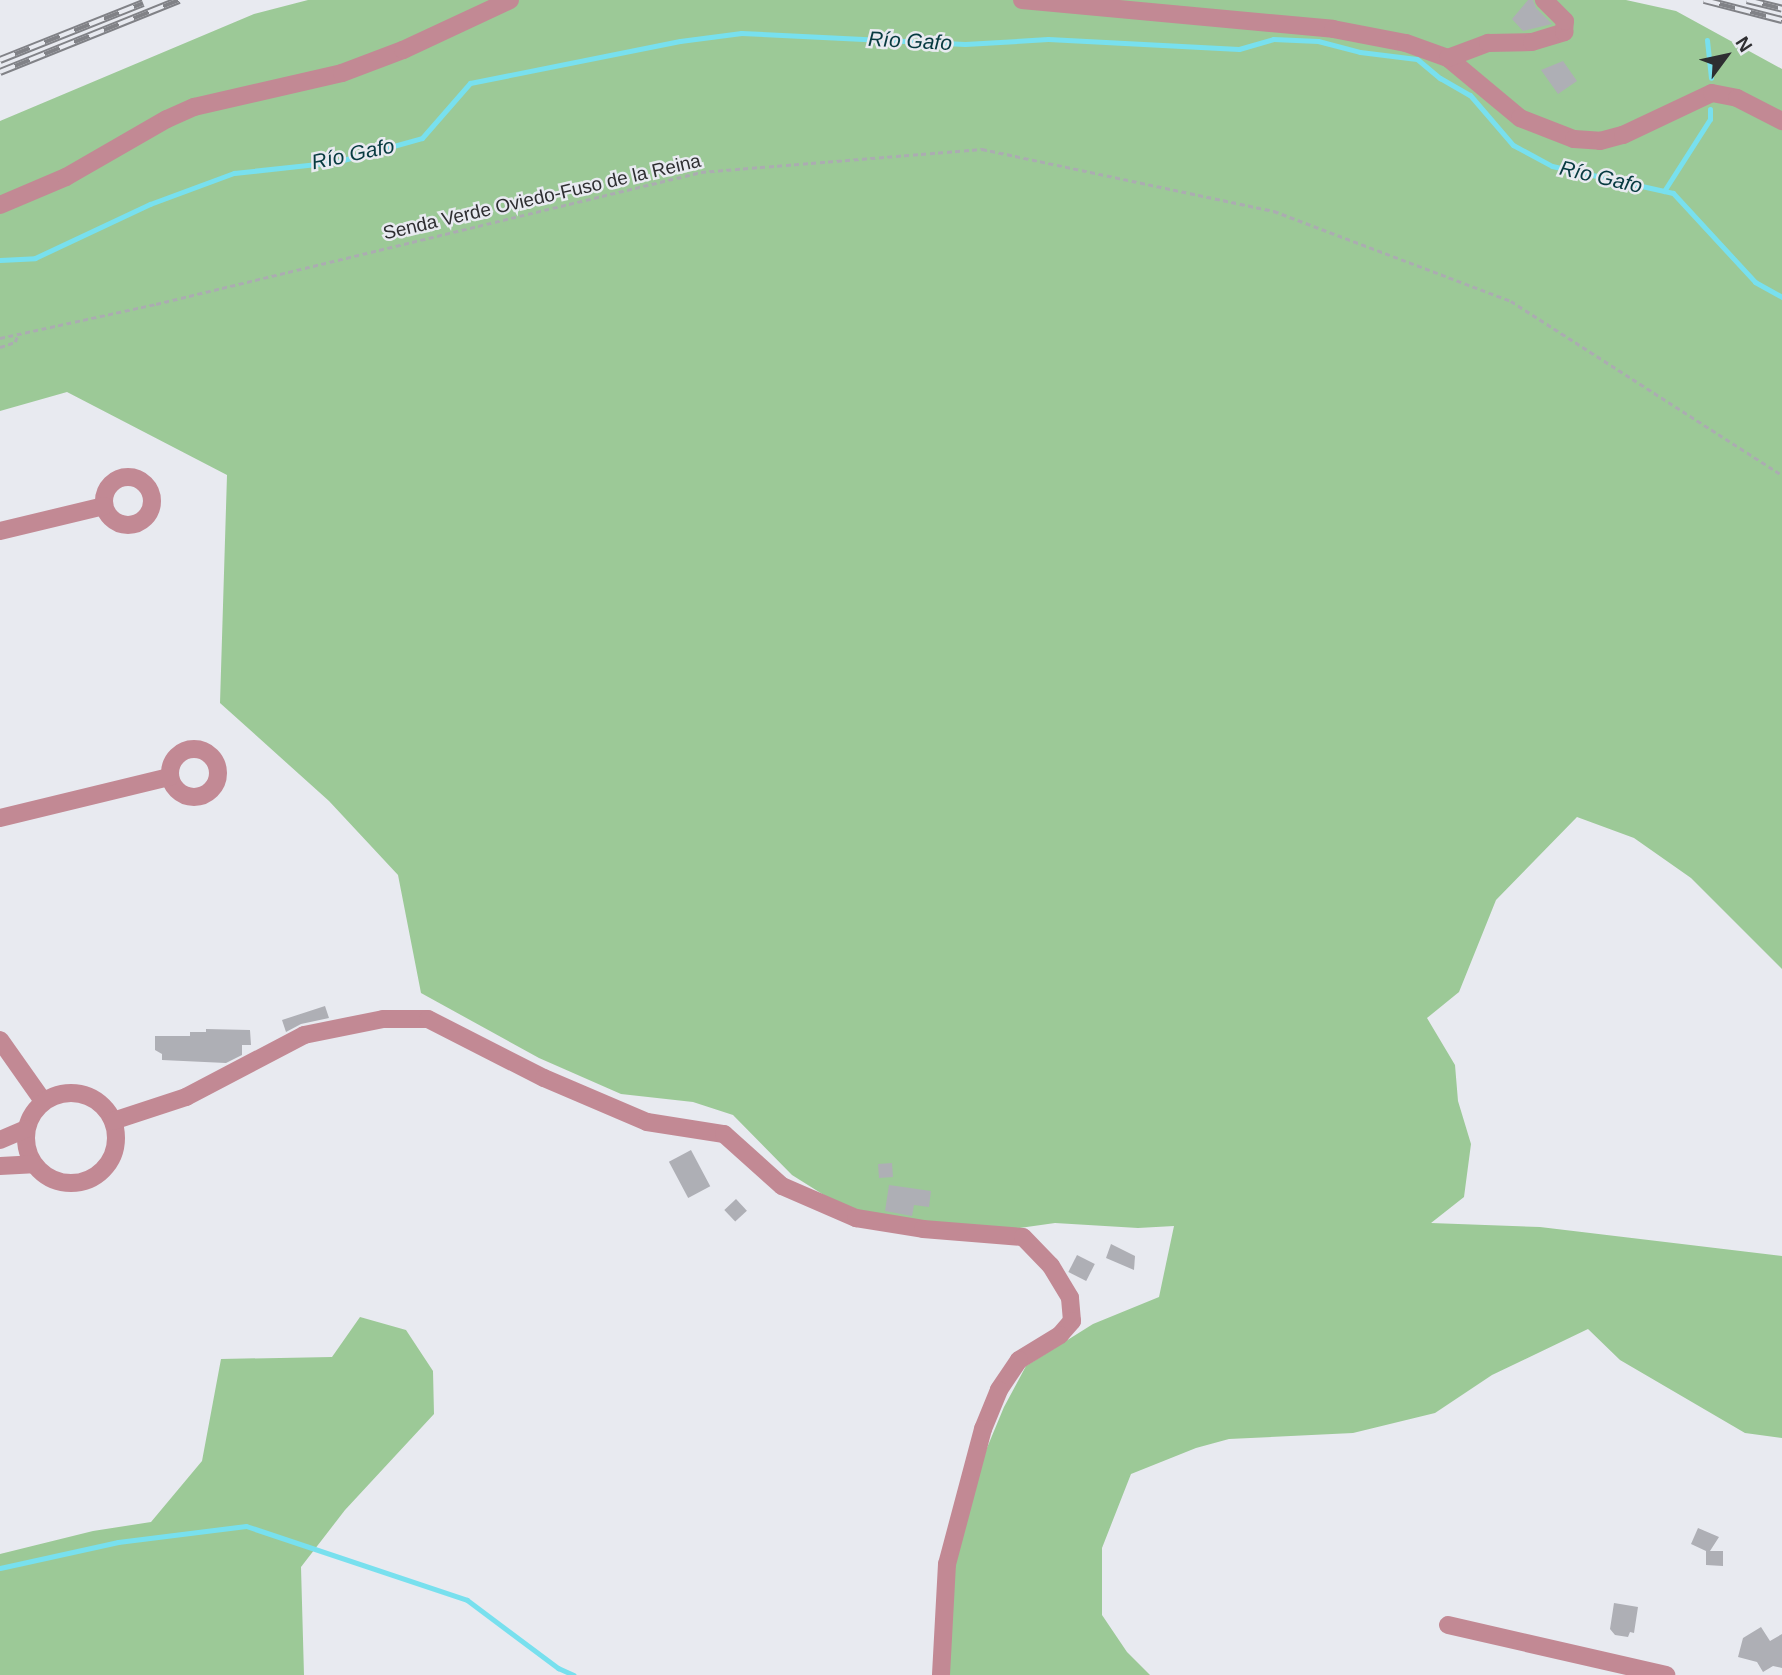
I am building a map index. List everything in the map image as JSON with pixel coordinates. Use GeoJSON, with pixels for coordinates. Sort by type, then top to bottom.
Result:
{"type":"FeatureCollection","features":[{"type":"Feature","properties":{"kind":"street"},"geometry":{"type":"LineString","coordinates":[[0,205],[66,177],[167,119],[194,107],[342,73],[403,50],[510,0]]}},
{"type":"Feature","properties":{"kind":"street"},"geometry":{"type":"LineString","coordinates":[[1022,0],[1333,29],[1406,43],[1448,58],[1520,118],[1574,139],[1600,141],[1623,135],[1712,93],[1737,98],[1782,121]]}},
{"type":"Feature","properties":{"kind":"street"},"geometry":{"type":"LineString","coordinates":[[1448,58],[1488,43],[1532,43],[1564,32],[1565,21],[1544,0]]}},
{"type":"Feature","properties":{"kind":"street"},"geometry":{"type":"LineString","coordinates":[[0,531],[104,506]]}},
{"type":"Feature","properties":{"kind":"street"},"geometry":{"type":"LineString","coordinates":[[0,818],[170,777]]}},
{"type":"Feature","properties":{"kind":"street"},"geometry":{"type":"LineString","coordinates":[[113,1121],[186,1097],[304,1035],[383,1019],[428,1019],[544,1079],[647,1122],[724,1134],[782,1186],[856,1218],[923,1229],[1023,1237],[1051,1266],[1070,1298],[1072,1321],[1060,1335],[1019,1360],[999,1391],[983,1429],[947,1564],[941,1675]]}},
{"type":"Feature","properties":{"kind":"street"},"geometry":{"type":"LineString","coordinates":[[0,1040],[43,1101]]}},
{"type":"Feature","properties":{"kind":"street"},"geometry":{"type":"LineString","coordinates":[[65,1092],[80,1093],[104,1106],[113,1121],[117,1141],[112,1159],[102,1172],[89,1181],[73,1184],[53,1180],[33,1164],[26,1146],[26,1129],[31,1115],[43,1101],[65,1092]]}},
{"type":"Feature","properties":{"kind":"street"},"geometry":{"type":"LineString","coordinates":[[0,1140],[26,1129]]}},
{"type":"Feature","properties":{"kind":"street"},"geometry":{"type":"LineString","coordinates":[[0,1166],[33,1164]]}},
{"type":"Feature","properties":{"kind":"street"},"geometry":{"type":"LineString","coordinates":[[1448,1625],[1666,1675]]}},
{"type":"Feature","properties":{"kind":"path","name":"Senda Verde Oviedo-Fuso de la Reina"},"geometry":{"type":"LineString","coordinates":[[0,338],[701,172],[982,149],[1273,211],[1511,301],[1782,475]]}},
{"type":"Feature","properties":{"kind":"path"},"geometry":{"type":"LineString","coordinates":[[0,347],[15,342],[18,334]]}},
{"type":"Feature","properties":{"kind":"green space"},"geometry":{"type":"Polygon","coordinates":[[[308,0],[1626,0],[1676,11],[1782,69],[1782,969],[1691,878],[1634,838],[1577,817],[1496,900],[1459,992],[1427,1018],[1455,1065],[1458,1101],[1471,1144],[1464,1197],[1431,1223],[1540,1227],[1782,1256],[1782,1438],[1745,1433],[1620,1360],[1588,1329],[1492,1375],[1435,1413],[1353,1433],[1229,1439],[1196,1448],[1131,1474],[1102,1548],[1102,1615],[1127,1652],[1150,1675],[947,1675],[954,1561],[984,1455],[1004,1407],[1026,1366],[1093,1324],[1159,1297],[1174,1226],[1138,1228],[1055,1223],[1006,1230],[884,1221],[835,1202],[792,1175],[733,1115],[693,1102],[621,1094],[539,1058],[421,993],[398,875],[329,801],[220,703],[227,475],[67,392],[0,411],[0,121],[254,14],[308,0]]]}},
{"type":"Feature","properties":{"kind":"green space"},"geometry":{"type":"Polygon","coordinates":[[[360,1317],[406,1330],[433,1371],[434,1414],[345,1510],[301,1567],[304,1675],[0,1675],[0,1554],[93,1531],[151,1522],[202,1461],[221,1359],[332,1357],[360,1317]]]}},
{"type":"Feature","properties":{"kind":"building"},"geometry":{"type":"Polygon","coordinates":[[[1528,0],[1533,0],[1536,8],[1552,24],[1523,31],[1512,19],[1528,0]]]}},
{"type":"Feature","properties":{"kind":"building"},"geometry":{"type":"Polygon","coordinates":[[[1563,61],[1577,81],[1558,94],[1541,70],[1563,61]]]}},
{"type":"Feature","properties":{"kind":"building"},"geometry":{"type":"Polygon","coordinates":[[[325,1006],[329,1018],[301,1024],[286,1032],[282,1020],[325,1006]]]}},
{"type":"Feature","properties":{"kind":"building"},"geometry":{"type":"Polygon","coordinates":[[[206,1029],[250,1030],[251,1045],[242,1045],[242,1055],[226,1063],[162,1060],[162,1054],[155,1050],[155,1036],[190,1036],[190,1032],[206,1032],[206,1029]]]}},
{"type":"Feature","properties":{"kind":"building"},"geometry":{"type":"Polygon","coordinates":[[[691,1150],[710,1186],[688,1198],[669,1162],[691,1150]]]}},
{"type":"Feature","properties":{"kind":"building"},"geometry":{"type":"Polygon","coordinates":[[[892,1163],[893,1177],[879,1178],[878,1164],[892,1163]]]}},
{"type":"Feature","properties":{"kind":"building"},"geometry":{"type":"Polygon","coordinates":[[[889,1185],[931,1191],[929,1207],[914,1205],[912,1216],[885,1211],[889,1185]]]}},
{"type":"Feature","properties":{"kind":"building"},"geometry":{"type":"Polygon","coordinates":[[[736,1199],[747,1211],[735,1222],[724,1210],[736,1199]]]}},
{"type":"Feature","properties":{"kind":"building"},"geometry":{"type":"Polygon","coordinates":[[[1111,1244],[1135,1256],[1134,1270],[1106,1258],[1111,1244]]]}},
{"type":"Feature","properties":{"kind":"building"},"geometry":{"type":"Polygon","coordinates":[[[1077,1255],[1095,1264],[1086,1281],[1068,1272],[1077,1255]]]}},
{"type":"Feature","properties":{"kind":"building"},"geometry":{"type":"Polygon","coordinates":[[[1698,1528],[1719,1537],[1710,1551],[1723,1551],[1723,1566],[1706,1565],[1706,1551],[1691,1544],[1698,1528]]]}},
{"type":"Feature","properties":{"kind":"building"},"geometry":{"type":"Polygon","coordinates":[[[1614,1603],[1638,1607],[1634,1633],[1630,1632],[1628,1637],[1615,1635],[1610,1629],[1614,1603]]]}},
{"type":"Feature","properties":{"kind":"building"},"geometry":{"type":"Polygon","coordinates":[[[1761,1627],[1770,1641],[1782,1634],[1782,1668],[1773,1666],[1763,1672],[1757,1662],[1738,1657],[1743,1638],[1761,1627]]]}},
{"type":"Feature","properties":{"kind":"waterway","name":"Río Gafo"},"geometry":{"type":"LineString","coordinates":[[0,260],[35,258],[150,204],[234,173],[336,162],[422,138],[470,83],[680,41],[741,33],[965,44],[1048,39],[1239,49],[1273,39],[1318,41],[1360,52],[1417,59],[1440,78],[1470,95],[1513,145],[1552,166],[1673,193],[1755,282],[1782,297]]}},
{"type":"Feature","properties":{"kind":"waterway"},"geometry":{"type":"LineString","coordinates":[[1707,40],[1711,78]]}},
{"type":"Feature","properties":{"kind":"waterway"},"geometry":{"type":"LineString","coordinates":[[1664,191],[1710,119],[1710,109]]}},
{"type":"Feature","properties":{"kind":"waterway"},"geometry":{"type":"LineString","coordinates":[[0,1568],[118,1542],[246,1526],[467,1600],[558,1668],[574,1675]]}},
{"type":"Feature","properties":{"kind":"railway"},"geometry":{"type":"LineString","coordinates":[[0,72],[179,0]]}},
{"type":"Feature","properties":{"kind":"railway"},"geometry":{"type":"LineString","coordinates":[[1704,0],[1782,20]]}},
{"type":"Feature","properties":{"kind":"railway"},"geometry":{"type":"LineString","coordinates":[[1747,0],[1782,9]]}},
{"type":"Feature","properties":{"kind":"railway"},"geometry":{"type":"LineString","coordinates":[[0,60],[143,3]]}}]}
